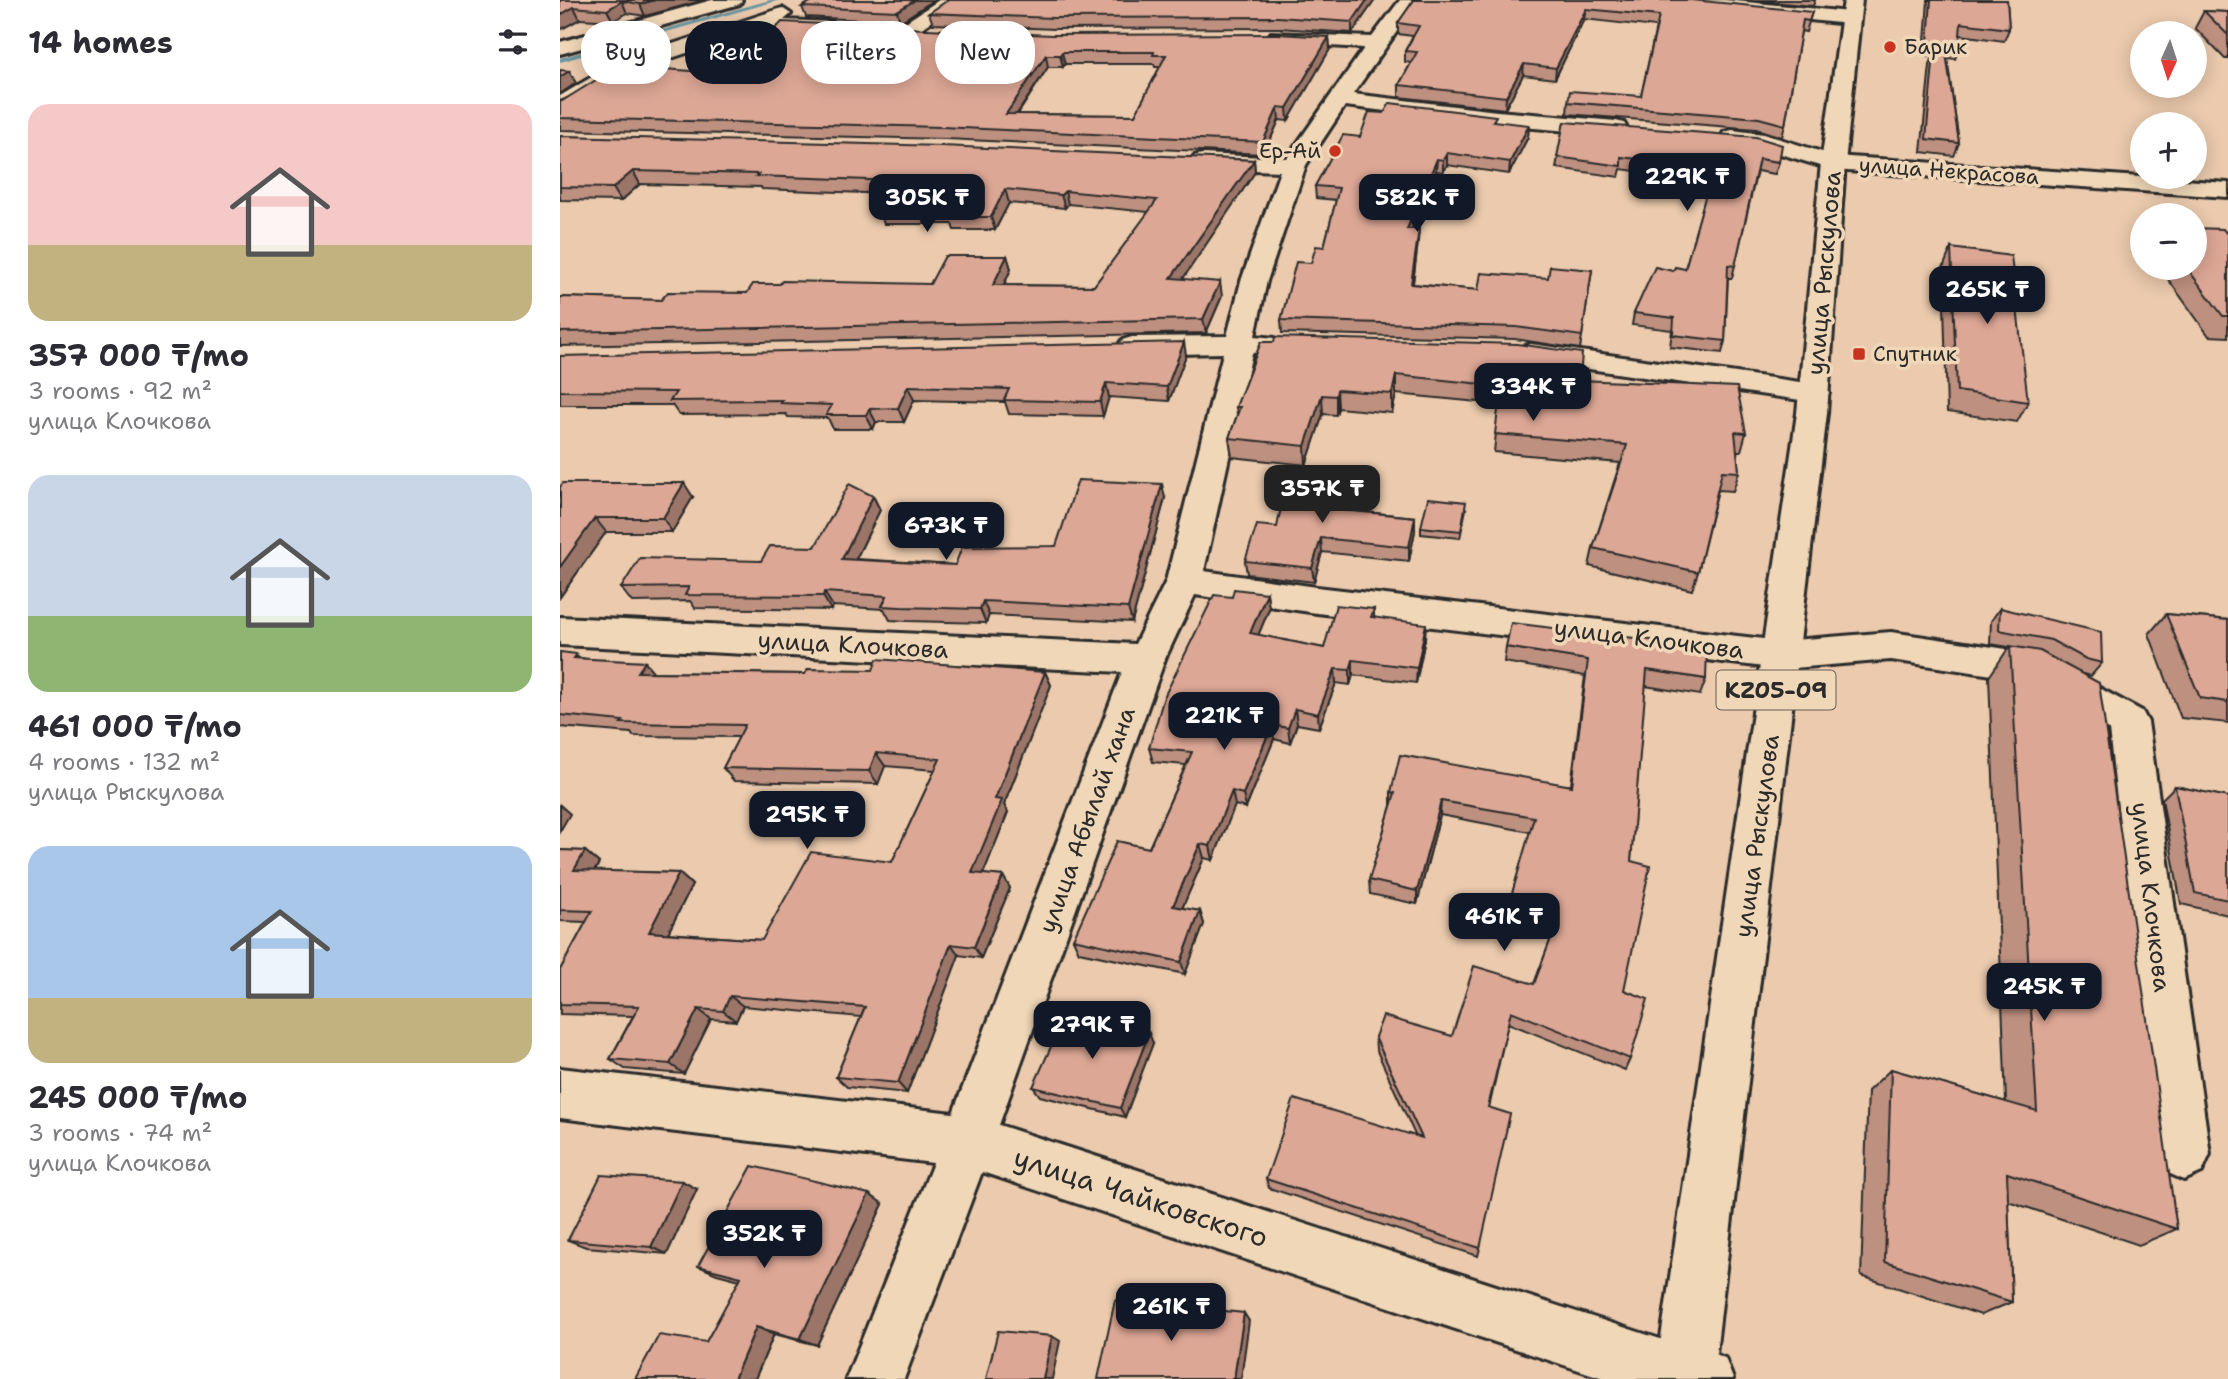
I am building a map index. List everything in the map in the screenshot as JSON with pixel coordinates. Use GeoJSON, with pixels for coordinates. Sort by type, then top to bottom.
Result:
{"type":"FeatureCollection","features":[{"type":"Feature","properties":{"kind":"street"},"geometry":{"type":"LineString","coordinates":[[560,48],[733,0]]}},
{"type":"Feature","properties":{"kind":"street"},"geometry":{"type":"LineString","coordinates":[[932,32],[898,31],[952,0]]}},
{"type":"Feature","properties":{"kind":"street","name":"улица Абылай хана"},"geometry":{"type":"LineString","coordinates":[[875,1379],[968,1141],[1146,659],[1184,580],[1254,281],[1294,165],[1377,43],[1410,0]]}},
{"type":"Feature","properties":{"kind":"street"},"geometry":{"type":"LineString","coordinates":[[1669,0],[1851,9]]}},
{"type":"Feature","properties":{"kind":"street"},"geometry":{"type":"LineString","coordinates":[[765,21],[805,5]]}},
{"type":"Feature","properties":{"kind":"street","name":"улица Рыскулова"},"geometry":{"type":"LineString","coordinates":[[1691,1378],[1814,393],[1833,163],[1851,9]]}},
{"type":"Feature","properties":{"kind":"street"},"geometry":{"type":"LineString","coordinates":[[1252,37],[1377,43]]}},
{"type":"Feature","properties":{"kind":"street"},"geometry":{"type":"LineString","coordinates":[[560,106],[608,73],[685,46]]}},
{"type":"Feature","properties":{"kind":"street"},"geometry":{"type":"LineString","coordinates":[[1339,99],[1497,118],[1633,129]]}},
{"type":"Feature","properties":{"kind":"street","name":"улица Некрасова"},"geometry":{"type":"LineString","coordinates":[[1715,136],[1756,139],[1833,163],[2228,190]]}},
{"type":"Feature","properties":{"kind":"street"},"geometry":{"type":"LineString","coordinates":[[1183,160],[1294,165]]}},
{"type":"Feature","properties":{"kind":"street"},"geometry":{"type":"LineString","coordinates":[[1101,347],[1241,343],[1295,345]]}},
{"type":"Feature","properties":{"kind":"street"},"geometry":{"type":"LineString","coordinates":[[1501,350],[1814,393]]}},
{"type":"Feature","properties":{"kind":"street","name":"улица Клочкова"},"geometry":{"type":"LineString","coordinates":[[1184,580],[1317,600],[1781,654],[1891,646],[2027,666],[2128,722],[2184,1154]]}},
{"type":"Feature","properties":{"kind":"street","name":"улица Клочкова"},"geometry":{"type":"LineString","coordinates":[[560,631],[1146,659]]}},
{"type":"Feature","properties":{"kind":"street","name":"улица Чайковского"},"geometry":{"type":"LineString","coordinates":[[560,1093],[968,1141],[1691,1378]]}},
{"type":"Feature","properties":{"kind":"building"},"geometry":{"type":"Polygon","coordinates":[[[560,0],[655,0],[640,4],[622,1],[607,10],[574,7],[560,15],[560,0]]]}},
{"type":"Feature","properties":{"kind":"building"},"geometry":{"type":"Polygon","coordinates":[[[814,0],[915,0],[897,11],[802,7],[814,0]]]}},
{"type":"Feature","properties":{"kind":"building"},"geometry":{"type":"Polygon","coordinates":[[[948,0],[1367,0],[1352,22],[1278,17],[1053,18],[929,13],[948,0]]]}},
{"type":"Feature","properties":{"kind":"building"},"geometry":{"type":"Polygon","coordinates":[[[1414,0],[1692,0],[1812,12],[1809,21],[1803,20],[1785,125],[1759,118],[1568,102],[1570,91],[1641,96],[1659,16],[1586,9],[1556,68],[1524,64],[1506,97],[1399,85],[1417,52],[1405,51],[1419,26],[1398,23],[1414,0]]]}},
{"type":"Feature","properties":{"kind":"building"},"geometry":{"type":"Polygon","coordinates":[[[1931,0],[2007,0],[2009,29],[1961,23],[1959,48],[1928,43],[1931,0]]]}},
{"type":"Feature","properties":{"kind":"building"},"geometry":{"type":"Polygon","coordinates":[[[2204,11],[2228,12],[2228,35],[2204,11]]]}},
{"type":"Feature","properties":{"kind":"building"},"geometry":{"type":"Polygon","coordinates":[[[787,22],[801,23],[801,84],[921,84],[921,29],[935,29],[935,84],[1026,84],[1006,114],[1135,115],[1166,55],[1153,55],[1154,52],[1062,52],[1060,55],[1046,55],[1035,71],[1035,34],[1278,34],[1329,37],[1287,108],[1278,107],[1263,142],[942,127],[560,118],[560,101],[589,84],[671,84],[671,70],[685,71],[685,84],[787,84],[787,22]]]}},
{"type":"Feature","properties":{"kind":"building"},"geometry":{"type":"Polygon","coordinates":[[[1934,53],[1946,53],[1959,143],[1926,139],[1934,53]]]}},
{"type":"Feature","properties":{"kind":"building"},"geometry":{"type":"Polygon","coordinates":[[[560,70],[569,71],[560,77],[560,70]]]}},
{"type":"Feature","properties":{"kind":"building"},"geometry":{"type":"Polygon","coordinates":[[[1390,103],[1496,116],[1493,121],[1529,125],[1510,162],[1447,153],[1443,160],[1437,159],[1407,229],[1419,229],[1411,284],[1478,290],[1481,273],[1548,278],[1550,266],[1592,270],[1582,336],[1516,327],[1281,320],[1296,262],[1311,263],[1316,246],[1324,247],[1339,188],[1315,186],[1343,135],[1360,137],[1369,112],[1384,113],[1390,103]]]}},
{"type":"Feature","properties":{"kind":"building"},"geometry":{"type":"Polygon","coordinates":[[[1564,122],[1756,137],[1782,145],[1779,162],[1759,159],[1735,266],[1728,265],[1725,341],[1673,335],[1674,318],[1634,313],[1655,267],[1673,271],[1675,267],[1685,269],[1713,169],[1621,157],[1621,166],[1557,157],[1564,122]]]}},
{"type":"Feature","properties":{"kind":"building"},"geometry":{"type":"Polygon","coordinates":[[[560,136],[942,146],[1254,160],[1171,278],[1220,282],[1203,319],[560,332],[560,297],[661,300],[668,292],[747,293],[753,284],[780,284],[782,281],[930,284],[945,256],[1007,256],[993,285],[1094,286],[1157,200],[1065,191],[1061,195],[1005,189],[991,217],[950,217],[953,211],[879,211],[898,181],[633,171],[613,188],[560,187],[560,136]]]}},
{"type":"Feature","properties":{"kind":"building"},"geometry":{"type":"Polygon","coordinates":[[[2207,228],[2223,229],[2228,235],[2228,316],[2223,316],[2196,280],[2207,280],[2207,228]]]}},
{"type":"Feature","properties":{"kind":"building"},"geometry":{"type":"Polygon","coordinates":[[[1951,248],[2011,256],[2028,402],[1957,391],[1951,248]]]}},
{"type":"Feature","properties":{"kind":"building"},"geometry":{"type":"Polygon","coordinates":[[[1275,337],[1517,344],[1582,353],[1580,380],[1737,387],[1746,433],[1735,432],[1739,472],[1722,471],[1698,572],[1593,548],[1627,445],[1495,434],[1501,386],[1396,375],[1392,394],[1337,390],[1336,396],[1322,395],[1305,446],[1229,438],[1240,407],[1236,407],[1261,342],[1274,342],[1275,337]]]}},
{"type":"Feature","properties":{"kind":"building"},"geometry":{"type":"Polygon","coordinates":[[[1184,342],[1167,387],[1106,383],[1100,402],[1004,400],[1009,389],[908,386],[898,408],[869,409],[866,415],[826,415],[832,405],[780,403],[782,400],[670,401],[676,392],[560,391],[560,356],[1184,342]]]}},
{"type":"Feature","properties":{"kind":"building"},"geometry":{"type":"Polygon","coordinates":[[[1287,478],[1347,481],[1343,510],[1415,517],[1409,547],[1321,538],[1312,568],[1245,561],[1257,525],[1277,527],[1287,478]]]}},
{"type":"Feature","properties":{"kind":"building"},"geometry":{"type":"Polygon","coordinates":[[[1078,480],[1162,484],[1128,608],[983,601],[980,609],[900,607],[882,606],[887,596],[824,592],[823,596],[685,595],[689,587],[621,588],[640,558],[761,561],[770,546],[815,547],[849,484],[873,496],[842,559],[955,565],[962,547],[1056,546],[1078,480]]]}},
{"type":"Feature","properties":{"kind":"building"},"geometry":{"type":"Polygon","coordinates":[[[563,483],[684,483],[663,518],[595,518],[560,567],[560,487],[563,483]]]}},
{"type":"Feature","properties":{"kind":"building"},"geometry":{"type":"Polygon","coordinates":[[[1428,498],[1466,502],[1461,531],[1421,527],[1428,498]]]}},
{"type":"Feature","properties":{"kind":"building"},"geometry":{"type":"Polygon","coordinates":[[[1234,589],[1267,593],[1250,633],[1324,648],[1336,605],[1374,609],[1371,617],[1426,624],[1417,668],[1353,660],[1350,670],[1335,669],[1318,714],[1295,709],[1288,728],[1272,725],[1243,794],[1232,791],[1210,846],[1200,844],[1173,906],[1200,911],[1181,962],[1073,939],[1117,841],[1149,848],[1192,752],[1149,748],[1164,697],[1214,595],[1232,597],[1234,589]]]}},
{"type":"Feature","properties":{"kind":"building"},"geometry":{"type":"Polygon","coordinates":[[[2000,608],[2101,632],[2102,663],[2086,659],[2051,640],[1999,630],[2000,608]]]}},
{"type":"Feature","properties":{"kind":"building"},"geometry":{"type":"Polygon","coordinates":[[[2166,614],[2228,620],[2228,702],[2200,698],[2166,614]]]}},
{"type":"Feature","properties":{"kind":"building"},"geometry":{"type":"Polygon","coordinates":[[[1511,623],[1707,647],[1706,679],[1647,670],[1631,861],[1650,866],[1624,990],[1648,999],[1630,1059],[1511,1011],[1488,1107],[1510,1114],[1480,1248],[1266,1179],[1294,1099],[1422,1138],[1375,1037],[1383,1016],[1452,1036],[1474,966],[1534,984],[1556,925],[1507,911],[1534,817],[1441,801],[1417,891],[1369,880],[1395,793],[1391,792],[1400,755],[1572,786],[1588,660],[1506,647],[1511,623]]]}},
{"type":"Feature","properties":{"kind":"building"},"geometry":{"type":"Polygon","coordinates":[[[2010,646],[2040,651],[2099,683],[2177,1229],[2007,1173],[2012,1302],[1885,1262],[1891,1069],[2037,1111],[2010,646]]]}},
{"type":"Feature","properties":{"kind":"building"},"geometry":{"type":"Polygon","coordinates":[[[560,652],[577,654],[574,658],[645,662],[638,672],[805,674],[808,669],[873,670],[877,659],[1045,672],[995,799],[1002,800],[972,873],[1003,876],[974,947],[951,944],[898,1083],[836,1077],[865,1007],[730,996],[723,1011],[698,1009],[670,1064],[610,1059],[639,1006],[560,1004],[560,970],[592,911],[560,910],[560,850],[585,851],[574,870],[679,873],[649,932],[762,940],[811,852],[892,862],[940,759],[876,753],[869,771],[723,768],[745,725],[621,723],[623,721],[560,715],[560,652]]]}},
{"type":"Feature","properties":{"kind":"building"},"geometry":{"type":"Polygon","coordinates":[[[2175,786],[2228,797],[2228,900],[2195,893],[2175,786]]]}},
{"type":"Feature","properties":{"kind":"building"},"geometry":{"type":"Polygon","coordinates":[[[1066,1013],[1149,1033],[1120,1108],[1033,1087],[1066,1013]]]}},
{"type":"Feature","properties":{"kind":"building"},"geometry":{"type":"Polygon","coordinates":[[[752,1166],[869,1194],[800,1339],[756,1327],[734,1379],[635,1379],[659,1335],[706,1342],[741,1277],[698,1266],[752,1166]]]}},
{"type":"Feature","properties":{"kind":"building"},"geometry":{"type":"Polygon","coordinates":[[[601,1175],[682,1181],[651,1247],[568,1240],[601,1175]]]}},
{"type":"Feature","properties":{"kind":"building"},"geometry":{"type":"Polygon","coordinates":[[[1115,1300],[1244,1313],[1234,1379],[1098,1379],[1115,1300]]]}},
{"type":"Feature","properties":{"kind":"building"},"geometry":{"type":"Polygon","coordinates":[[[998,1331],[1052,1336],[1043,1379],[986,1379],[998,1331]]]}},
{"type":"Feature","properties":{"kind":"waterway"},"geometry":{"type":"LineString","coordinates":[[560,60],[777,0]]}},
{"type":"Feature","properties":{"kind":"place","name":"Барик"},"geometry":{"type":"Point","coordinates":[1890,47]}},
{"type":"Feature","properties":{"kind":"place","name":"Ер-Ай"},"geometry":{"type":"Point","coordinates":[1335,151]}},
{"type":"Feature","properties":{"kind":"place","name":"Спутник"},"geometry":{"type":"Point","coordinates":[1859,354]}}]}
